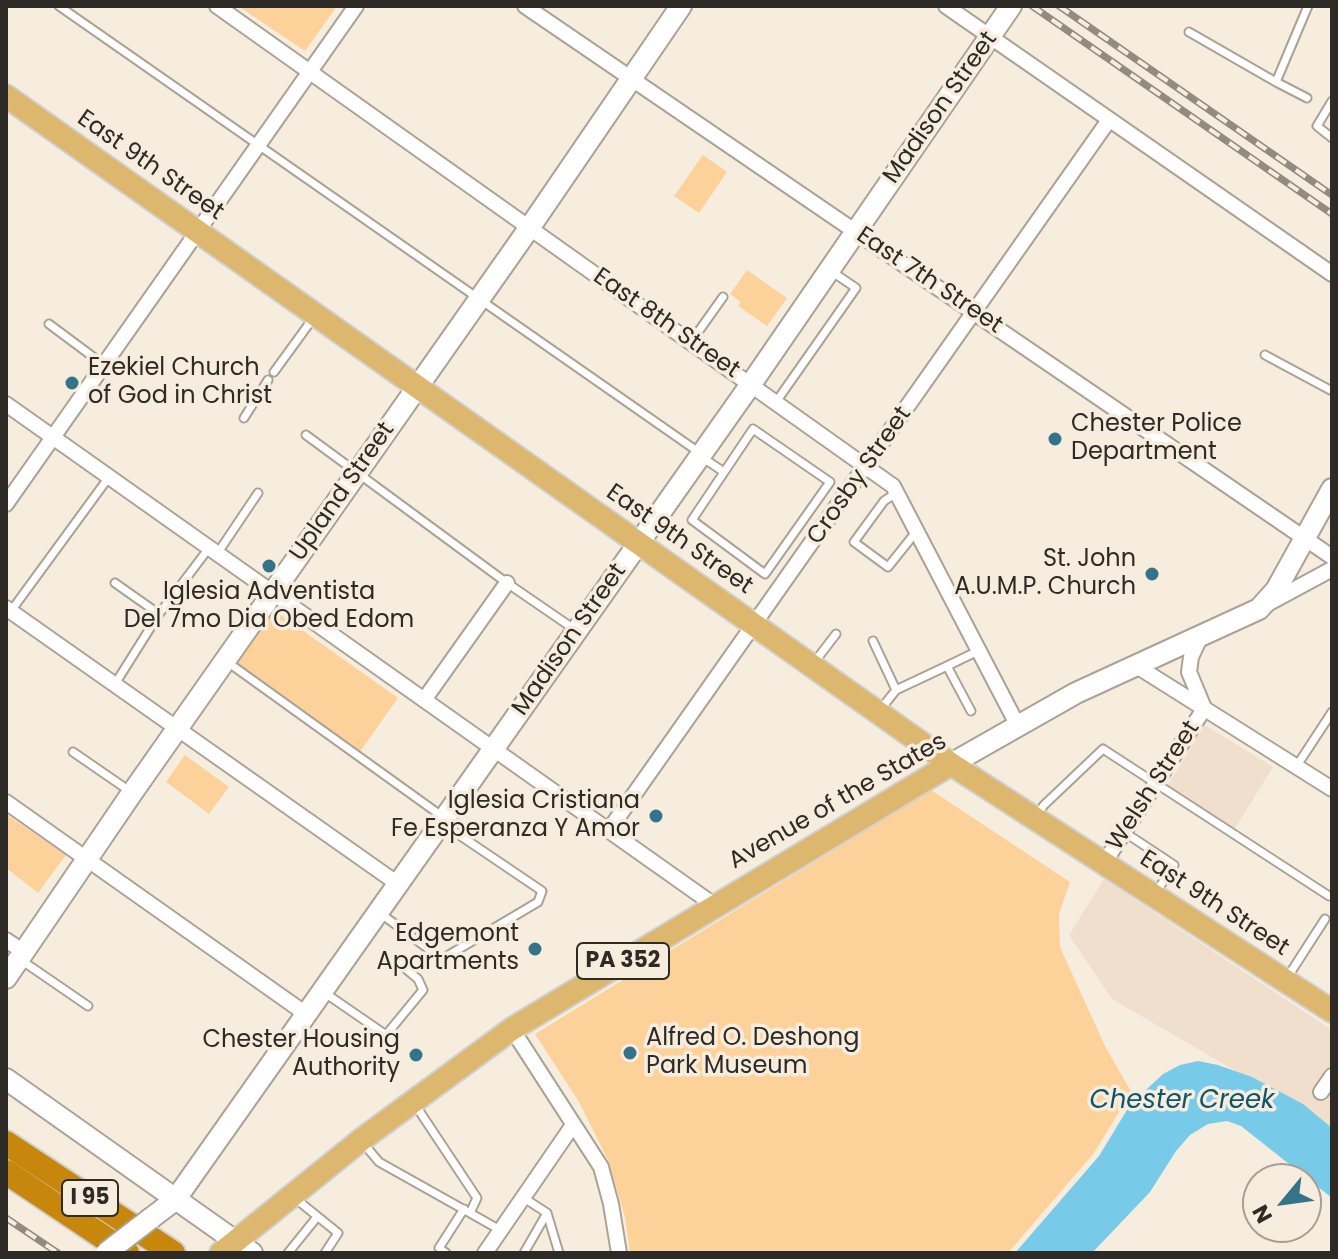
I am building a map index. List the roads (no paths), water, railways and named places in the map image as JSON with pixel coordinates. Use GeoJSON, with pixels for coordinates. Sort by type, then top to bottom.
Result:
{"type":"FeatureCollection","features":[{"type":"Feature","properties":{"kind":"highway","name":"I 95"},"geometry":{"type":"LineString","coordinates":[[6,1143],[173,1253]]}},
{"type":"Feature","properties":{"kind":"highway","name":"I 95"},"geometry":{"type":"LineString","coordinates":[[6,1172],[127,1253]]}},
{"type":"Feature","properties":{"kind":"main road","name":"East 9th Street"},"geometry":{"type":"LineString","coordinates":[[6,96],[951,764],[1332,1011]]}},
{"type":"Feature","properties":{"kind":"main road","name":"Avenue of the States"},"geometry":{"type":"LineString","coordinates":[[361,1140],[512,1029],[951,764]]}},
{"type":"Feature","properties":{"kind":"main road","name":"PA 352"},"geometry":{"type":"LineString","coordinates":[[237,1249],[361,1140]]}},
{"type":"Feature","properties":{"kind":"street","name":"East 8th Street"},"geometry":{"type":"LineString","coordinates":[[217,6],[888,481],[897,491],[1018,726]]}},
{"type":"Feature","properties":{"kind":"street"},"geometry":{"type":"LineString","coordinates":[[6,504],[356,6]]}},
{"type":"Feature","properties":{"kind":"street","name":"East 7th Street"},"geometry":{"type":"LineString","coordinates":[[525,6],[1332,557]]}},
{"type":"Feature","properties":{"kind":"street","name":"Upland Street"},"geometry":{"type":"LineString","coordinates":[[6,978],[681,6]]}},
{"type":"Feature","properties":{"kind":"street"},"geometry":{"type":"LineString","coordinates":[[946,6],[1332,274]]}},
{"type":"Feature","properties":{"kind":"street","name":"Madison Street"},"geometry":{"type":"LineString","coordinates":[[106,1253],[175,1200],[639,544],[1011,6]]}},
{"type":"Feature","properties":{"kind":"street","name":"Crosby Street"},"geometry":{"type":"LineString","coordinates":[[609,830],[1109,120]]}},
{"type":"Feature","properties":{"kind":"street"},"geometry":{"type":"LineString","coordinates":[[6,404],[714,905]]}},
{"type":"Feature","properties":{"kind":"street"},"geometry":{"type":"LineString","coordinates":[[1259,609],[1276,590],[1332,489]]}},
{"type":"Feature","properties":{"kind":"street","name":"Avenue of the States"},"geometry":{"type":"LineString","coordinates":[[951,764],[1076,693],[1259,609],[1332,569]]}},
{"type":"Feature","properties":{"kind":"street"},"geometry":{"type":"LineString","coordinates":[[424,700],[507,583]]}},
{"type":"Feature","properties":{"kind":"street"},"geometry":{"type":"LineString","coordinates":[[8,610],[398,884]]}},
{"type":"Feature","properties":{"kind":"street"},"geometry":{"type":"LineString","coordinates":[[1201,636],[1191,657],[1189,672],[1204,709]]}},
{"type":"Feature","properties":{"kind":"street"},"geometry":{"type":"LineString","coordinates":[[1135,665],[1332,789]]}},
{"type":"Feature","properties":{"kind":"street","name":"Welsh Street"},"geometry":{"type":"LineString","coordinates":[[1104,863],[1204,709]]}},
{"type":"Feature","properties":{"kind":"street"},"geometry":{"type":"LineString","coordinates":[[6,802],[306,1014]]}},
{"type":"Feature","properties":{"kind":"street"},"geometry":{"type":"LineString","coordinates":[[6,940],[22,956]]}},
{"type":"Feature","properties":{"kind":"street"},"geometry":{"type":"LineString","coordinates":[[512,1029],[601,1167],[619,1253]]}},
{"type":"Feature","properties":{"kind":"street"},"geometry":{"type":"LineString","coordinates":[[1321,1092],[1332,1076]]}},
{"type":"Feature","properties":{"kind":"street"},"geometry":{"type":"LineString","coordinates":[[6,1079],[175,1200],[237,1249]]}},
{"type":"Feature","properties":{"kind":"street"},"geometry":{"type":"LineString","coordinates":[[485,1253],[573,1125]]}},
{"type":"Feature","properties":{"kind":"lane"},"geometry":{"type":"LineString","coordinates":[[59,6],[724,472]]}},
{"type":"Feature","properties":{"kind":"lane"},"geometry":{"type":"LineString","coordinates":[[1276,82],[1308,6]]}},
{"type":"Feature","properties":{"kind":"lane"},"geometry":{"type":"LineString","coordinates":[[1189,32],[1307,98]]}},
{"type":"Feature","properties":{"kind":"lane"},"geometry":{"type":"LineString","coordinates":[[1332,101],[1317,126],[1332,138]]}},
{"type":"Feature","properties":{"kind":"lane"},"geometry":{"type":"LineString","coordinates":[[776,402],[856,288],[830,269]]}},
{"type":"Feature","properties":{"kind":"lane"},"geometry":{"type":"LineString","coordinates":[[691,342],[723,297]]}},
{"type":"Feature","properties":{"kind":"lane"},"geometry":{"type":"LineString","coordinates":[[274,372],[316,315]]}},
{"type":"Feature","properties":{"kind":"lane"},"geometry":{"type":"LineString","coordinates":[[49,324],[104,365]]}},
{"type":"Feature","properties":{"kind":"lane"},"geometry":{"type":"LineString","coordinates":[[1265,355],[1332,391]]}},
{"type":"Feature","properties":{"kind":"lane"},"geometry":{"type":"LineString","coordinates":[[244,418],[268,380]]}},
{"type":"Feature","properties":{"kind":"lane"},"geometry":{"type":"LineString","coordinates":[[753,429],[830,482],[765,574],[692,520],[724,472],[753,429]]}},
{"type":"Feature","properties":{"kind":"lane"},"geometry":{"type":"LineString","coordinates":[[306,435],[576,630]]}},
{"type":"Feature","properties":{"kind":"lane"},"geometry":{"type":"LineString","coordinates":[[8,610],[109,477]]}},
{"type":"Feature","properties":{"kind":"lane"},"geometry":{"type":"LineString","coordinates":[[897,491],[884,501],[854,542],[888,567],[917,530]]}},
{"type":"Feature","properties":{"kind":"lane"},"geometry":{"type":"LineString","coordinates":[[115,684],[159,614],[258,493]]}},
{"type":"Feature","properties":{"kind":"lane"},"geometry":{"type":"LineString","coordinates":[[795,531],[813,543]]}},
{"type":"Feature","properties":{"kind":"lane"},"geometry":{"type":"LineString","coordinates":[[115,583],[159,614]]}},
{"type":"Feature","properties":{"kind":"lane"},"geometry":{"type":"LineString","coordinates":[[811,665],[836,634]]}},
{"type":"Feature","properties":{"kind":"lane"},"geometry":{"type":"LineString","coordinates":[[873,641],[896,690]]}},
{"type":"Feature","properties":{"kind":"lane"},"geometry":{"type":"LineString","coordinates":[[878,713],[896,690],[979,651]]}},
{"type":"Feature","properties":{"kind":"lane"},"geometry":{"type":"LineString","coordinates":[[226,661],[542,891],[538,902],[442,959],[379,912]]}},
{"type":"Feature","properties":{"kind":"lane"},"geometry":{"type":"LineString","coordinates":[[947,666],[971,711]]}},
{"type":"Feature","properties":{"kind":"lane"},"geometry":{"type":"LineString","coordinates":[[1296,767],[1332,712]]}},
{"type":"Feature","properties":{"kind":"lane"},"geometry":{"type":"LineString","coordinates":[[1035,819],[1044,805],[1103,749],[1329,896]]}},
{"type":"Feature","properties":{"kind":"lane"},"geometry":{"type":"LineString","coordinates":[[73,752],[132,793]]}},
{"type":"Feature","properties":{"kind":"lane"},"geometry":{"type":"LineString","coordinates":[[1124,832],[1174,865],[1154,896]]}},
{"type":"Feature","properties":{"kind":"lane"},"geometry":{"type":"LineString","coordinates":[[1285,981],[1325,919]]}},
{"type":"Feature","properties":{"kind":"lane"},"geometry":{"type":"LineString","coordinates":[[22,956],[88,1006]]}},
{"type":"Feature","properties":{"kind":"lane"},"geometry":{"type":"LineString","coordinates":[[323,991],[386,1035],[423,990],[418,979],[395,960]]}},
{"type":"Feature","properties":{"kind":"lane"},"geometry":{"type":"LineString","coordinates":[[413,1101],[477,1198],[439,1248],[446,1253]]}},
{"type":"Feature","properties":{"kind":"lane"},"geometry":{"type":"LineString","coordinates":[[361,1140],[379,1162],[500,1230]]}},
{"type":"Feature","properties":{"kind":"lane"},"geometry":{"type":"LineString","coordinates":[[293,1197],[338,1233],[325,1253]]}},
{"type":"Feature","properties":{"kind":"lane"},"geometry":{"type":"LineString","coordinates":[[522,1197],[547,1213],[559,1253]]}},
{"type":"Feature","properties":{"kind":"lane"},"geometry":{"type":"LineString","coordinates":[[524,1253],[547,1213]]}},
{"type":"Feature","properties":{"kind":"lane"},"geometry":{"type":"LineString","coordinates":[[288,1253],[317,1217]]}},
{"type":"Feature","properties":{"kind":"water","name":"Chester Creek"},"geometry":{"type":"Polygon","coordinates":[[[1198,1061],[1252,1077],[1303,1104],[1332,1128],[1332,1198],[1322,1190],[1322,1163],[1288,1163],[1241,1126],[1227,1121],[1208,1124],[1190,1135],[1150,1192],[1092,1253],[1015,1253],[1099,1156],[1130,1105],[1163,1074],[1180,1065],[1198,1061]]]}},
{"type":"Feature","properties":{"kind":"railway"},"geometry":{"type":"LineString","coordinates":[[1032,6],[1332,214]]}},
{"type":"Feature","properties":{"kind":"railway"},"geometry":{"type":"LineString","coordinates":[[1059,6],[1332,195]]}},
{"type":"Feature","properties":{"kind":"railway"},"geometry":{"type":"LineString","coordinates":[[6,1218],[58,1253]]}},
{"type":"Feature","properties":{"kind":"place","name":"Ezekiel Church of God in Christ"},"geometry":{"type":"Point","coordinates":[72,383]}},
{"type":"Feature","properties":{"kind":"place","name":"Chester Police Department"},"geometry":{"type":"Point","coordinates":[1055,439]}},
{"type":"Feature","properties":{"kind":"place","name":"Iglesia Adventista Del 7mo Dia Obed Edom"},"geometry":{"type":"Point","coordinates":[269,566]}},
{"type":"Feature","properties":{"kind":"place","name":"St. John A.U.M.P. Church"},"geometry":{"type":"Point","coordinates":[1152,574]}},
{"type":"Feature","properties":{"kind":"place","name":"Iglesia Cristiana Fe Esperanza Y Amor"},"geometry":{"type":"Point","coordinates":[656,816]}},
{"type":"Feature","properties":{"kind":"place","name":"Edgemont Apartments"},"geometry":{"type":"Point","coordinates":[535,949]}},
{"type":"Feature","properties":{"kind":"place","name":"Alfred O. Deshong Park Museum"},"geometry":{"type":"Point","coordinates":[630,1053]}},
{"type":"Feature","properties":{"kind":"place","name":"Chester Housing Authority"},"geometry":{"type":"Point","coordinates":[416,1055]}}]}
